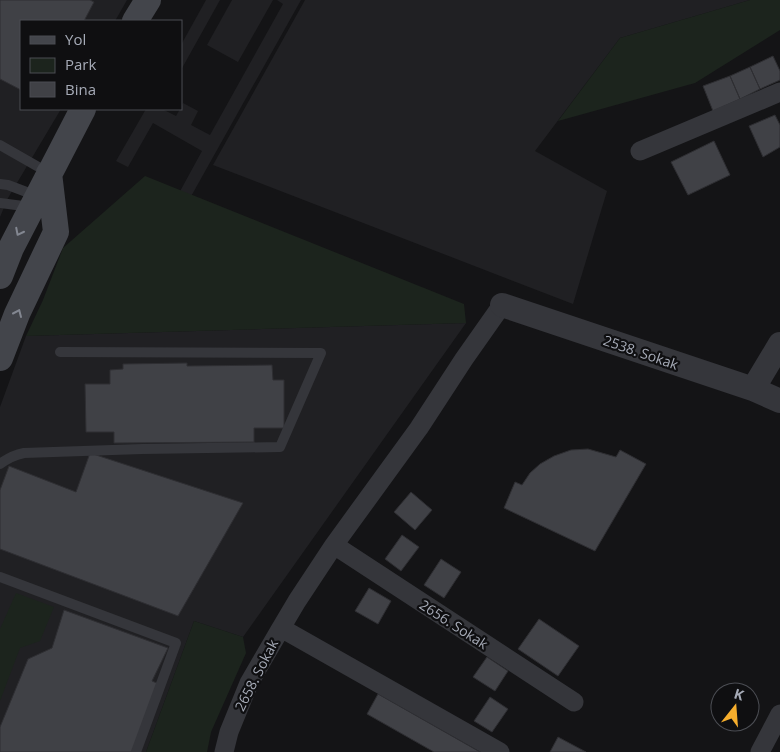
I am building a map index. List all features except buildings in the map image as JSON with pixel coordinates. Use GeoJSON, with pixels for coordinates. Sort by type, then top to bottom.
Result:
{"type":"FeatureCollection","features":[{"type":"Feature","properties":{"kind":"main road"},"geometry":{"type":"LineString","coordinates":[[136,20],[148,0]]}},
{"type":"Feature","properties":{"kind":"main road"},"geometry":{"type":"LineString","coordinates":[[0,276],[11,248],[82,110]]}},
{"type":"Feature","properties":{"kind":"main road"},"geometry":{"type":"LineString","coordinates":[[0,358],[17,314],[56,232],[49,173]]}},
{"type":"Feature","properties":{"kind":"street"},"geometry":{"type":"LineString","coordinates":[[640,151],[780,92]]}},
{"type":"Feature","properties":{"kind":"street","name":"2538. Sokak"},"geometry":{"type":"LineString","coordinates":[[502,304],[753,389],[780,401]]}},
{"type":"Feature","properties":{"kind":"street","name":"2658. Sokak"},"geometry":{"type":"LineString","coordinates":[[224,752],[229,732],[249,683],[297,601],[334,545],[419,428],[502,304]]}},
{"type":"Feature","properties":{"kind":"street"},"geometry":{"type":"LineString","coordinates":[[753,389],[780,344]]}},
{"type":"Feature","properties":{"kind":"street","name":"2656. Sokak"},"geometry":{"type":"LineString","coordinates":[[334,545],[574,702]]}},
{"type":"Feature","properties":{"kind":"street"},"geometry":{"type":"LineString","coordinates":[[281,628],[500,752]]}},
{"type":"Feature","properties":{"kind":"street"},"geometry":{"type":"LineString","coordinates":[[764,751],[780,714]]}},
{"type":"Feature","properties":{"kind":"lane"},"geometry":{"type":"LineString","coordinates":[[0,145],[49,173]]}},
{"type":"Feature","properties":{"kind":"lane"},"geometry":{"type":"LineString","coordinates":[[0,184],[8,185],[35,202]]}},
{"type":"Feature","properties":{"kind":"lane"},"geometry":{"type":"LineString","coordinates":[[0,203],[35,202]]}},
{"type":"Feature","properties":{"kind":"lane"},"geometry":{"type":"LineString","coordinates":[[0,464],[14,455],[24,453],[280,447],[322,354],[60,352]]}},
{"type":"Feature","properties":{"kind":"lane"},"geometry":{"type":"LineString","coordinates":[[0,578],[176,643],[136,752]]}},
{"type":"Feature","properties":{"kind":"shaded area"},"geometry":{"type":"Polygon","coordinates":[[[0,0],[127,0],[116,20],[20,20],[20,110],[60,110],[8,198],[0,217],[0,0]]]}},
{"type":"Feature","properties":{"kind":"shaded area"},"geometry":{"type":"Polygon","coordinates":[[[206,0],[220,0],[182,68],[182,43],[206,0]]]}},
{"type":"Feature","properties":{"kind":"shaded area"},"geometry":{"type":"Polygon","coordinates":[[[232,0],[273,0],[238,62],[207,45],[232,0]]]}},
{"type":"Feature","properties":{"kind":"shaded area"},"geometry":{"type":"Polygon","coordinates":[[[277,0],[301,0],[189,200],[178,195],[202,151],[153,123],[128,167],[116,161],[145,110],[164,110],[176,116],[179,110],[182,110],[183,103],[198,111],[191,125],[210,135],[283,4],[277,0]]]}},
{"type":"Feature","properties":{"kind":"shaded area"},"geometry":{"type":"Polygon","coordinates":[[[305,0],[750,0],[620,38],[535,151],[607,191],[573,304],[213,165],[305,0]]]}},
{"type":"Feature","properties":{"kind":"shaded area"},"geometry":{"type":"Polygon","coordinates":[[[466,323],[243,637],[194,621],[146,752],[0,752],[0,407],[26,336],[466,323]]]}},
{"type":"Feature","properties":{"kind":"green space"},"geometry":{"type":"Polygon","coordinates":[[[750,0],[780,0],[780,30],[695,83],[558,121],[620,38],[750,0]]]}},
{"type":"Feature","properties":{"kind":"green space"},"geometry":{"type":"Polygon","coordinates":[[[145,176],[464,304],[466,323],[26,336],[43,300],[63,248],[145,176]]]}},
{"type":"Feature","properties":{"kind":"green space"},"geometry":{"type":"Polygon","coordinates":[[[16,593],[54,607],[40,641],[20,648],[0,701],[0,629],[16,593]]]}},
{"type":"Feature","properties":{"kind":"green space"},"geometry":{"type":"Polygon","coordinates":[[[194,621],[243,637],[246,653],[211,732],[207,752],[146,752],[194,621]]]}}]}
